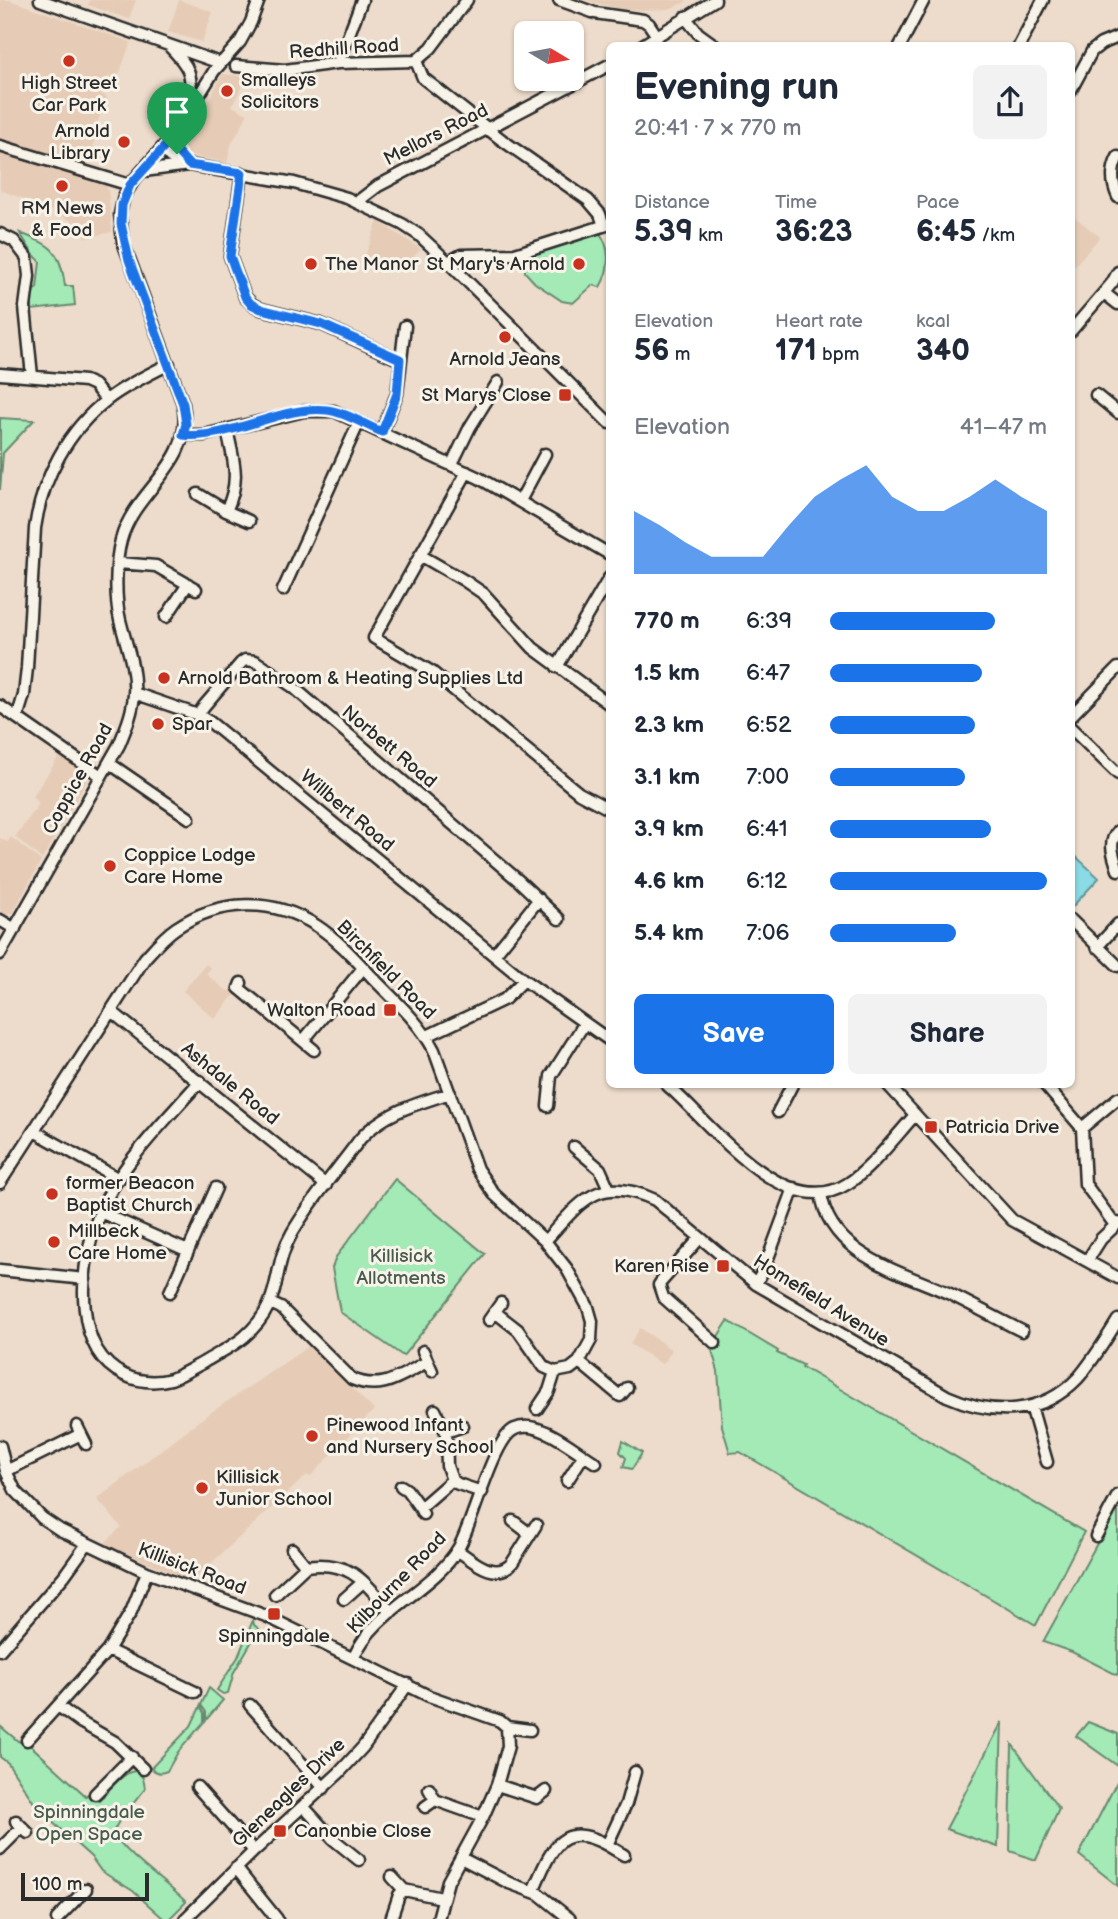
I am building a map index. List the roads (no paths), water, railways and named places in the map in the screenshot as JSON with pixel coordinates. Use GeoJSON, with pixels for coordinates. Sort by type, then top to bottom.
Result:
{"type":"FeatureCollection","features":[{"type":"Feature","properties":{"kind":"street"},"geometry":{"type":"LineString","coordinates":[[40,0],[220,63]]}},
{"type":"Feature","properties":{"kind":"street","name":"Coppice Road"},"geometry":{"type":"LineString","coordinates":[[0,954],[128,725],[134,693],[133,670],[118,609],[120,543],[132,514],[173,460],[186,424],[183,404],[123,242],[120,214],[124,196],[130,185],[166,146],[220,63],[240,42],[259,0]]}},
{"type":"Feature","properties":{"kind":"street"},"geometry":{"type":"LineString","coordinates":[[338,63],[362,0]]}},
{"type":"Feature","properties":{"kind":"street","name":"Redhill Road"},"geometry":{"type":"LineString","coordinates":[[236,66],[249,62],[296,70],[338,63],[416,61],[431,48],[467,0]]}},
{"type":"Feature","properties":{"kind":"street"},"geometry":{"type":"LineString","coordinates":[[559,0],[595,13],[643,20],[649,24],[656,36]]}},
{"type":"Feature","properties":{"kind":"street"},"geometry":{"type":"LineString","coordinates":[[647,42],[715,0]]}},
{"type":"Feature","properties":{"kind":"street"},"geometry":{"type":"LineString","coordinates":[[902,42],[924,0]]}},
{"type":"Feature","properties":{"kind":"street"},"geometry":{"type":"LineString","coordinates":[[1021,42],[1043,0]]}},
{"type":"Feature","properties":{"kind":"street"},"geometry":{"type":"LineString","coordinates":[[685,18],[708,42]]}},
{"type":"Feature","properties":{"kind":"street"},"geometry":{"type":"LineString","coordinates":[[1075,83],[1092,51],[1118,37]]}},
{"type":"Feature","properties":{"kind":"street"},"geometry":{"type":"LineString","coordinates":[[165,42],[189,70],[192,85],[187,116]]}},
{"type":"Feature","properties":{"kind":"street"},"geometry":{"type":"LineString","coordinates":[[416,61],[423,78],[588,200],[606,223]]}},
{"type":"Feature","properties":{"kind":"street","name":"Mellors Road"},"geometry":{"type":"LineString","coordinates":[[357,202],[378,186],[606,67]]}},
{"type":"Feature","properties":{"kind":"street"},"geometry":{"type":"LineString","coordinates":[[0,146],[130,185]]}},
{"type":"Feature","properties":{"kind":"street"},"geometry":{"type":"LineString","coordinates":[[166,146],[170,157],[189,165]]}},
{"type":"Feature","properties":{"kind":"street"},"geometry":{"type":"LineString","coordinates":[[1118,157],[1113,172],[1114,188],[1118,197]]}},
{"type":"Feature","properties":{"kind":"street"},"geometry":{"type":"LineString","coordinates":[[142,172],[161,167],[189,165],[295,183],[357,202],[410,229],[449,262],[606,420]]}},
{"type":"Feature","properties":{"kind":"street"},"geometry":{"type":"LineString","coordinates":[[242,173],[230,256],[245,297],[261,309],[321,324],[400,359]]}},
{"type":"Feature","properties":{"kind":"street"},"geometry":{"type":"LineString","coordinates":[[449,262],[461,255],[515,254],[606,225]]}},
{"type":"Feature","properties":{"kind":"street"},"geometry":{"type":"LineString","coordinates":[[0,234],[14,241],[27,258],[29,276],[25,307],[32,376]]}},
{"type":"Feature","properties":{"kind":"street"},"geometry":{"type":"LineString","coordinates":[[1075,326],[1118,272]]}},
{"type":"Feature","properties":{"kind":"street"},"geometry":{"type":"LineString","coordinates":[[1104,293],[1118,304]]}},
{"type":"Feature","properties":{"kind":"street"},"geometry":{"type":"LineString","coordinates":[[382,432],[397,394],[405,326]]}},
{"type":"Feature","properties":{"kind":"street"},"geometry":{"type":"LineString","coordinates":[[17,718],[24,695],[27,668],[34,539],[39,505],[51,473],[60,455],[89,416],[106,400],[169,364]]}},
{"type":"Feature","properties":{"kind":"street"},"geometry":{"type":"LineString","coordinates":[[0,374],[85,380],[94,385],[106,400]]}},
{"type":"Feature","properties":{"kind":"street"},"geometry":{"type":"LineString","coordinates":[[452,464],[470,427],[498,382]]}},
{"type":"Feature","properties":{"kind":"street"},"geometry":{"type":"LineString","coordinates":[[1102,396],[1118,412]]}},
{"type":"Feature","properties":{"kind":"street"},"geometry":{"type":"LineString","coordinates":[[183,435],[204,435],[304,411],[334,411],[452,464],[606,552]]}},
{"type":"Feature","properties":{"kind":"street"},"geometry":{"type":"LineString","coordinates":[[283,590],[359,422]]}},
{"type":"Feature","properties":{"kind":"street"},"geometry":{"type":"LineString","coordinates":[[226,511],[233,498],[236,471],[227,430]]}},
{"type":"Feature","properties":{"kind":"street"},"geometry":{"type":"LineString","coordinates":[[520,501],[545,454]]}},
{"type":"Feature","properties":{"kind":"street"},"geometry":{"type":"LineString","coordinates":[[467,472],[374,638],[432,672],[579,793],[606,807]]}},
{"type":"Feature","properties":{"kind":"street"},"geometry":{"type":"LineString","coordinates":[[198,494],[249,521]]}},
{"type":"Feature","properties":{"kind":"street"},"geometry":{"type":"LineString","coordinates":[[420,555],[466,580],[484,594],[533,648],[606,702]]}},
{"type":"Feature","properties":{"kind":"street"},"geometry":{"type":"LineString","coordinates":[[118,563],[156,566],[192,587],[171,615]]}},
{"type":"Feature","properties":{"kind":"street"},"geometry":{"type":"LineString","coordinates":[[557,667],[606,583]]}},
{"type":"Feature","properties":{"kind":"street","name":"Norbett Road"},"geometry":{"type":"LineString","coordinates":[[198,715],[241,663],[245,660],[255,661],[292,686],[559,919]]}},
{"type":"Feature","properties":{"kind":"street"},"geometry":{"type":"LineString","coordinates":[[1075,712],[1118,668]]}},
{"type":"Feature","properties":{"kind":"street","name":"Willbert Road"},"geometry":{"type":"LineString","coordinates":[[134,693],[198,715],[260,761],[524,980]]}},
{"type":"Feature","properties":{"kind":"street"},"geometry":{"type":"LineString","coordinates":[[0,706],[101,776]]}},
{"type":"Feature","properties":{"kind":"street"},"geometry":{"type":"LineString","coordinates":[[1075,732],[1118,774]]}},
{"type":"Feature","properties":{"kind":"street"},"geometry":{"type":"LineString","coordinates":[[108,763],[189,818]]}},
{"type":"Feature","properties":{"kind":"street"},"geometry":{"type":"LineString","coordinates":[[1118,831],[1111,844],[1118,870]]}},
{"type":"Feature","properties":{"kind":"street"},"geometry":{"type":"LineString","coordinates":[[494,955],[539,899]]}},
{"type":"Feature","properties":{"kind":"street","name":"Birchfield Road"},"geometry":{"type":"LineString","coordinates":[[4,1169],[34,1131],[145,958],[159,942],[181,925],[217,908],[257,905],[295,914],[318,926],[363,968],[427,1036],[477,1169],[485,1183],[545,1241],[578,1287],[592,1321],[591,1340],[579,1362]]}},
{"type":"Feature","properties":{"kind":"street"},"geometry":{"type":"LineString","coordinates":[[0,920],[15,929]]}},
{"type":"Feature","properties":{"kind":"street"},"geometry":{"type":"LineString","coordinates":[[1075,924],[1118,966]]}},
{"type":"Feature","properties":{"kind":"street"},"geometry":{"type":"LineString","coordinates":[[1097,947],[1118,924]]}},
{"type":"Feature","properties":{"kind":"street"},"geometry":{"type":"LineString","coordinates":[[303,1041],[363,968]]}},
{"type":"Feature","properties":{"kind":"street"},"geometry":{"type":"LineString","coordinates":[[427,1036],[505,999],[524,980],[606,1038]]}},
{"type":"Feature","properties":{"kind":"street"},"geometry":{"type":"LineString","coordinates":[[241,983],[239,988],[314,1050]]}},
{"type":"Feature","properties":{"kind":"street","name":"Ashdale Road"},"geometry":{"type":"LineString","coordinates":[[111,1011],[326,1185]]}},
{"type":"Feature","properties":{"kind":"street"},"geometry":{"type":"LineString","coordinates":[[548,1106],[551,1076],[584,1024]]}},
{"type":"Feature","properties":{"kind":"street"},"geometry":{"type":"LineString","coordinates":[[200,1081],[119,1179],[100,1212],[91,1240],[85,1279],[87,1320],[94,1346],[117,1371],[136,1380],[178,1377],[223,1351],[255,1326],[270,1303],[287,1242],[360,1139],[382,1119],[397,1111],[450,1093]]}},
{"type":"Feature","properties":{"kind":"street"},"geometry":{"type":"LineString","coordinates":[[670,1088],[730,1149],[766,1175],[794,1188],[821,1193],[838,1189],[854,1179],[915,1115]]}},
{"type":"Feature","properties":{"kind":"street"},"geometry":{"type":"LineString","coordinates":[[778,1112],[790,1088]]}},
{"type":"Feature","properties":{"kind":"street"},"geometry":{"type":"LineString","coordinates":[[891,1088],[1012,1220],[1118,1278]]}},
{"type":"Feature","properties":{"kind":"street"},"geometry":{"type":"LineString","coordinates":[[1048,1088],[1082,1128],[1085,1184],[1117,1224],[1101,1239],[1087,1261]]}},
{"type":"Feature","properties":{"kind":"street"},"geometry":{"type":"LineString","coordinates":[[1082,1128],[1118,1098]]}},
{"type":"Feature","properties":{"kind":"street"},"geometry":{"type":"LineString","coordinates":[[34,1131],[119,1179]]}},
{"type":"Feature","properties":{"kind":"street"},"geometry":{"type":"LineString","coordinates":[[545,1241],[579,1203],[595,1193],[609,1189],[600,1169],[574,1147]]}},
{"type":"Feature","properties":{"kind":"street"},"geometry":{"type":"LineString","coordinates":[[0,1184],[4,1169]]}},
{"type":"Feature","properties":{"kind":"street"},"geometry":{"type":"LineString","coordinates":[[170,1292],[216,1188]]}},
{"type":"Feature","properties":{"kind":"street"},"geometry":{"type":"LineString","coordinates":[[756,1284],[794,1188]]}},
{"type":"Feature","properties":{"kind":"street","name":"Homefield Avenue"},"geometry":{"type":"LineString","coordinates":[[609,1189],[638,1193],[655,1200],[756,1284],[947,1396],[977,1408],[1009,1411],[1031,1406],[1060,1392],[1077,1378],[1118,1320]]}},
{"type":"Feature","properties":{"kind":"street"},"geometry":{"type":"LineString","coordinates":[[821,1193],[827,1212],[840,1233],[873,1261],[899,1275],[996,1313],[1022,1331]]}},
{"type":"Feature","properties":{"kind":"street"},"geometry":{"type":"LineString","coordinates":[[100,1212],[188,1251]]}},
{"type":"Feature","properties":{"kind":"street"},"geometry":{"type":"LineString","coordinates":[[700,1238],[659,1285],[663,1297],[715,1343]]}},
{"type":"Feature","properties":{"kind":"street"},"geometry":{"type":"LineString","coordinates":[[0,1270],[85,1279]]}},
{"type":"Feature","properties":{"kind":"street"},"geometry":{"type":"LineString","coordinates":[[270,1303],[281,1308],[352,1379],[370,1385],[386,1383],[427,1362]]}},
{"type":"Feature","properties":{"kind":"street"},"geometry":{"type":"LineString","coordinates":[[495,1311],[518,1330],[544,1367],[555,1372],[570,1369],[579,1362],[624,1395]]}},
{"type":"Feature","properties":{"kind":"street"},"geometry":{"type":"LineString","coordinates":[[693,1339],[701,1330]]}},
{"type":"Feature","properties":{"kind":"street"},"geometry":{"type":"LineString","coordinates":[[537,1409],[550,1391],[555,1372]]}},
{"type":"Feature","properties":{"kind":"street"},"geometry":{"type":"LineString","coordinates":[[1031,1406],[1043,1458]]}},
{"type":"Feature","properties":{"kind":"street"},"geometry":{"type":"LineString","coordinates":[[435,1410],[446,1432],[447,1466],[453,1480],[482,1492]]}},
{"type":"Feature","properties":{"kind":"street"},"geometry":{"type":"LineString","coordinates":[[446,1432],[463,1426]]}},
{"type":"Feature","properties":{"kind":"street","name":"Kilbourne Road"},"geometry":{"type":"LineString","coordinates":[[354,1657],[362,1643],[391,1612],[440,1569],[457,1550],[506,1434],[518,1427],[541,1429],[596,1463]]}},
{"type":"Feature","properties":{"kind":"street"},"geometry":{"type":"LineString","coordinates":[[6,1471],[79,1430],[86,1444]]}},
{"type":"Feature","properties":{"kind":"street","name":"Killisick Road"},"geometry":{"type":"LineString","coordinates":[[0,1446],[6,1471],[15,1490],[42,1518],[87,1544],[147,1572],[266,1616],[440,1700],[500,1721],[507,1727],[530,1730]]}},
{"type":"Feature","properties":{"kind":"street"},"geometry":{"type":"LineString","coordinates":[[567,1481],[583,1455]]}},
{"type":"Feature","properties":{"kind":"street"},"geometry":{"type":"LineString","coordinates":[[401,1486],[422,1511],[453,1480]]}},
{"type":"Feature","properties":{"kind":"street"},"geometry":{"type":"LineString","coordinates":[[1096,1536],[1118,1494]]}},
{"type":"Feature","properties":{"kind":"street"},"geometry":{"type":"LineString","coordinates":[[457,1550],[491,1571],[508,1568],[533,1530],[513,1521]]}},
{"type":"Feature","properties":{"kind":"street"},"geometry":{"type":"LineString","coordinates":[[0,1650],[64,1576],[87,1544]]}},
{"type":"Feature","properties":{"kind":"street"},"geometry":{"type":"LineString","coordinates":[[292,1549],[306,1566]]}},
{"type":"Feature","properties":{"kind":"street"},"geometry":{"type":"LineString","coordinates":[[275,1595],[306,1566],[345,1568],[355,1574],[391,1612]]}},
{"type":"Feature","properties":{"kind":"street"},"geometry":{"type":"LineString","coordinates":[[27,1740],[108,1650],[124,1626],[147,1572]]}},
{"type":"Feature","properties":{"kind":"street"},"geometry":{"type":"LineString","coordinates":[[344,1599],[363,1582]]}},
{"type":"Feature","properties":{"kind":"street"},"geometry":{"type":"LineString","coordinates":[[108,1650],[195,1692]]}},
{"type":"Feature","properties":{"kind":"street","name":"Gleneagles Drive"},"geometry":{"type":"LineString","coordinates":[[185,1919],[254,1850],[324,1788],[363,1746],[408,1685]]}},
{"type":"Feature","properties":{"kind":"street"},"geometry":{"type":"LineString","coordinates":[[250,1705],[324,1788]]}},
{"type":"Feature","properties":{"kind":"street"},"geometry":{"type":"LineString","coordinates":[[58,1706],[115,1742],[143,1769]]}},
{"type":"Feature","properties":{"kind":"street"},"geometry":{"type":"LineString","coordinates":[[438,1919],[442,1898],[497,1785],[508,1746],[507,1727]]}},
{"type":"Feature","properties":{"kind":"street"},"geometry":{"type":"LineString","coordinates":[[95,1794],[132,1758]]}},
{"type":"Feature","properties":{"kind":"street"},"geometry":{"type":"LineString","coordinates":[[607,1845],[637,1777]]}},
{"type":"Feature","properties":{"kind":"street"},"geometry":{"type":"LineString","coordinates":[[497,1785],[540,1798]]}},
{"type":"Feature","properties":{"kind":"street"},"geometry":{"type":"LineString","coordinates":[[197,1787],[254,1850]]}},
{"type":"Feature","properties":{"kind":"street"},"geometry":{"type":"LineString","coordinates":[[429,1789],[435,1800],[483,1817]]}},
{"type":"Feature","properties":{"kind":"street"},"geometry":{"type":"LineString","coordinates":[[425,1807],[435,1800]]}},
{"type":"Feature","properties":{"kind":"street"},"geometry":{"type":"LineString","coordinates":[[303,1806],[333,1839],[359,1860]]}},
{"type":"Feature","properties":{"kind":"street"},"geometry":{"type":"LineString","coordinates":[[0,1849],[22,1827]]}},
{"type":"Feature","properties":{"kind":"street"},"geometry":{"type":"LineString","coordinates":[[533,1891],[550,1857],[563,1839],[580,1834],[594,1838],[624,1855]]}},
{"type":"Feature","properties":{"kind":"street"},"geometry":{"type":"LineString","coordinates":[[461,1858],[509,1883],[533,1891],[570,1919]]}},
{"type":"Feature","properties":{"kind":"street"},"geometry":{"type":"LineString","coordinates":[[236,1868],[277,1919]]}},
{"type":"Feature","properties":{"kind":"street"},"geometry":{"type":"LineString","coordinates":[[392,1877],[404,1890],[442,1898]]}},
{"type":"Feature","properties":{"kind":"street"},"geometry":{"type":"LineString","coordinates":[[57,1919],[87,1889]]}},
{"type":"Feature","properties":{"kind":"street"},"geometry":{"type":"LineString","coordinates":[[391,1919],[399,1895],[404,1890]]}},
{"type":"Feature","properties":{"kind":"water"},"geometry":{"type":"Polygon","coordinates":[[[1075,856],[1099,878],[1075,904],[1075,856]]]}},
{"type":"Feature","properties":{"kind":"place","name":"High Street Car Park"},"geometry":{"type":"Point","coordinates":[69,61]}},
{"type":"Feature","properties":{"kind":"place","name":"Smalleys Solicitors"},"geometry":{"type":"Point","coordinates":[227,91]}},
{"type":"Feature","properties":{"kind":"place","name":"Arnold Library"},"geometry":{"type":"Point","coordinates":[124,142]}},
{"type":"Feature","properties":{"kind":"place","name":"RM News & Food"},"geometry":{"type":"Point","coordinates":[62,186]}},
{"type":"Feature","properties":{"kind":"place","name":"The Manor"},"geometry":{"type":"Point","coordinates":[311,264]}},
{"type":"Feature","properties":{"kind":"place","name":"St Mary's Arnold"},"geometry":{"type":"Point","coordinates":[579,264]}},
{"type":"Feature","properties":{"kind":"place","name":"Arnold Jeans"},"geometry":{"type":"Point","coordinates":[505,337]}},
{"type":"Feature","properties":{"kind":"place","name":"St Marys Close"},"geometry":{"type":"Point","coordinates":[565,395]}},
{"type":"Feature","properties":{"kind":"place","name":"Arnold Bathroom & Heating Supplies Ltd"},"geometry":{"type":"Point","coordinates":[164,678]}},
{"type":"Feature","properties":{"kind":"place","name":"Spar"},"geometry":{"type":"Point","coordinates":[158,724]}},
{"type":"Feature","properties":{"kind":"place","name":"Coppice Lodge Care Home"},"geometry":{"type":"Point","coordinates":[110,866]}},
{"type":"Feature","properties":{"kind":"place","name":"Walton Road"},"geometry":{"type":"Point","coordinates":[390,1010]}},
{"type":"Feature","properties":{"kind":"place","name":"Patricia Drive"},"geometry":{"type":"Point","coordinates":[931,1127]}},
{"type":"Feature","properties":{"kind":"place","name":"former Beacon Baptist Church"},"geometry":{"type":"Point","coordinates":[52,1194]}},
{"type":"Feature","properties":{"kind":"place","name":"Millbeck Care Home"},"geometry":{"type":"Point","coordinates":[54,1242]}},
{"type":"Feature","properties":{"kind":"place","name":"Karen Rise"},"geometry":{"type":"Point","coordinates":[723,1266]}},
{"type":"Feature","properties":{"kind":"place","name":"Pinewood Infant and Nursery School"},"geometry":{"type":"Point","coordinates":[312,1436]}},
{"type":"Feature","properties":{"kind":"place","name":"Killisick Junior School"},"geometry":{"type":"Point","coordinates":[202,1488]}},
{"type":"Feature","properties":{"kind":"place","name":"Spinningdale"},"geometry":{"type":"Point","coordinates":[274,1614]}},
{"type":"Feature","properties":{"kind":"place","name":"Canonbie Close"},"geometry":{"type":"Point","coordinates":[280,1831]}},
{"type":"Feature","properties":{"kind":"park label","name":"Killisick Allotments"},"geometry":{"type":"Point","coordinates":[401,1267]}},
{"type":"Feature","properties":{"kind":"park label","name":"Spinningdale Open Space"},"geometry":{"type":"Point","coordinates":[89,1823]}}]}
